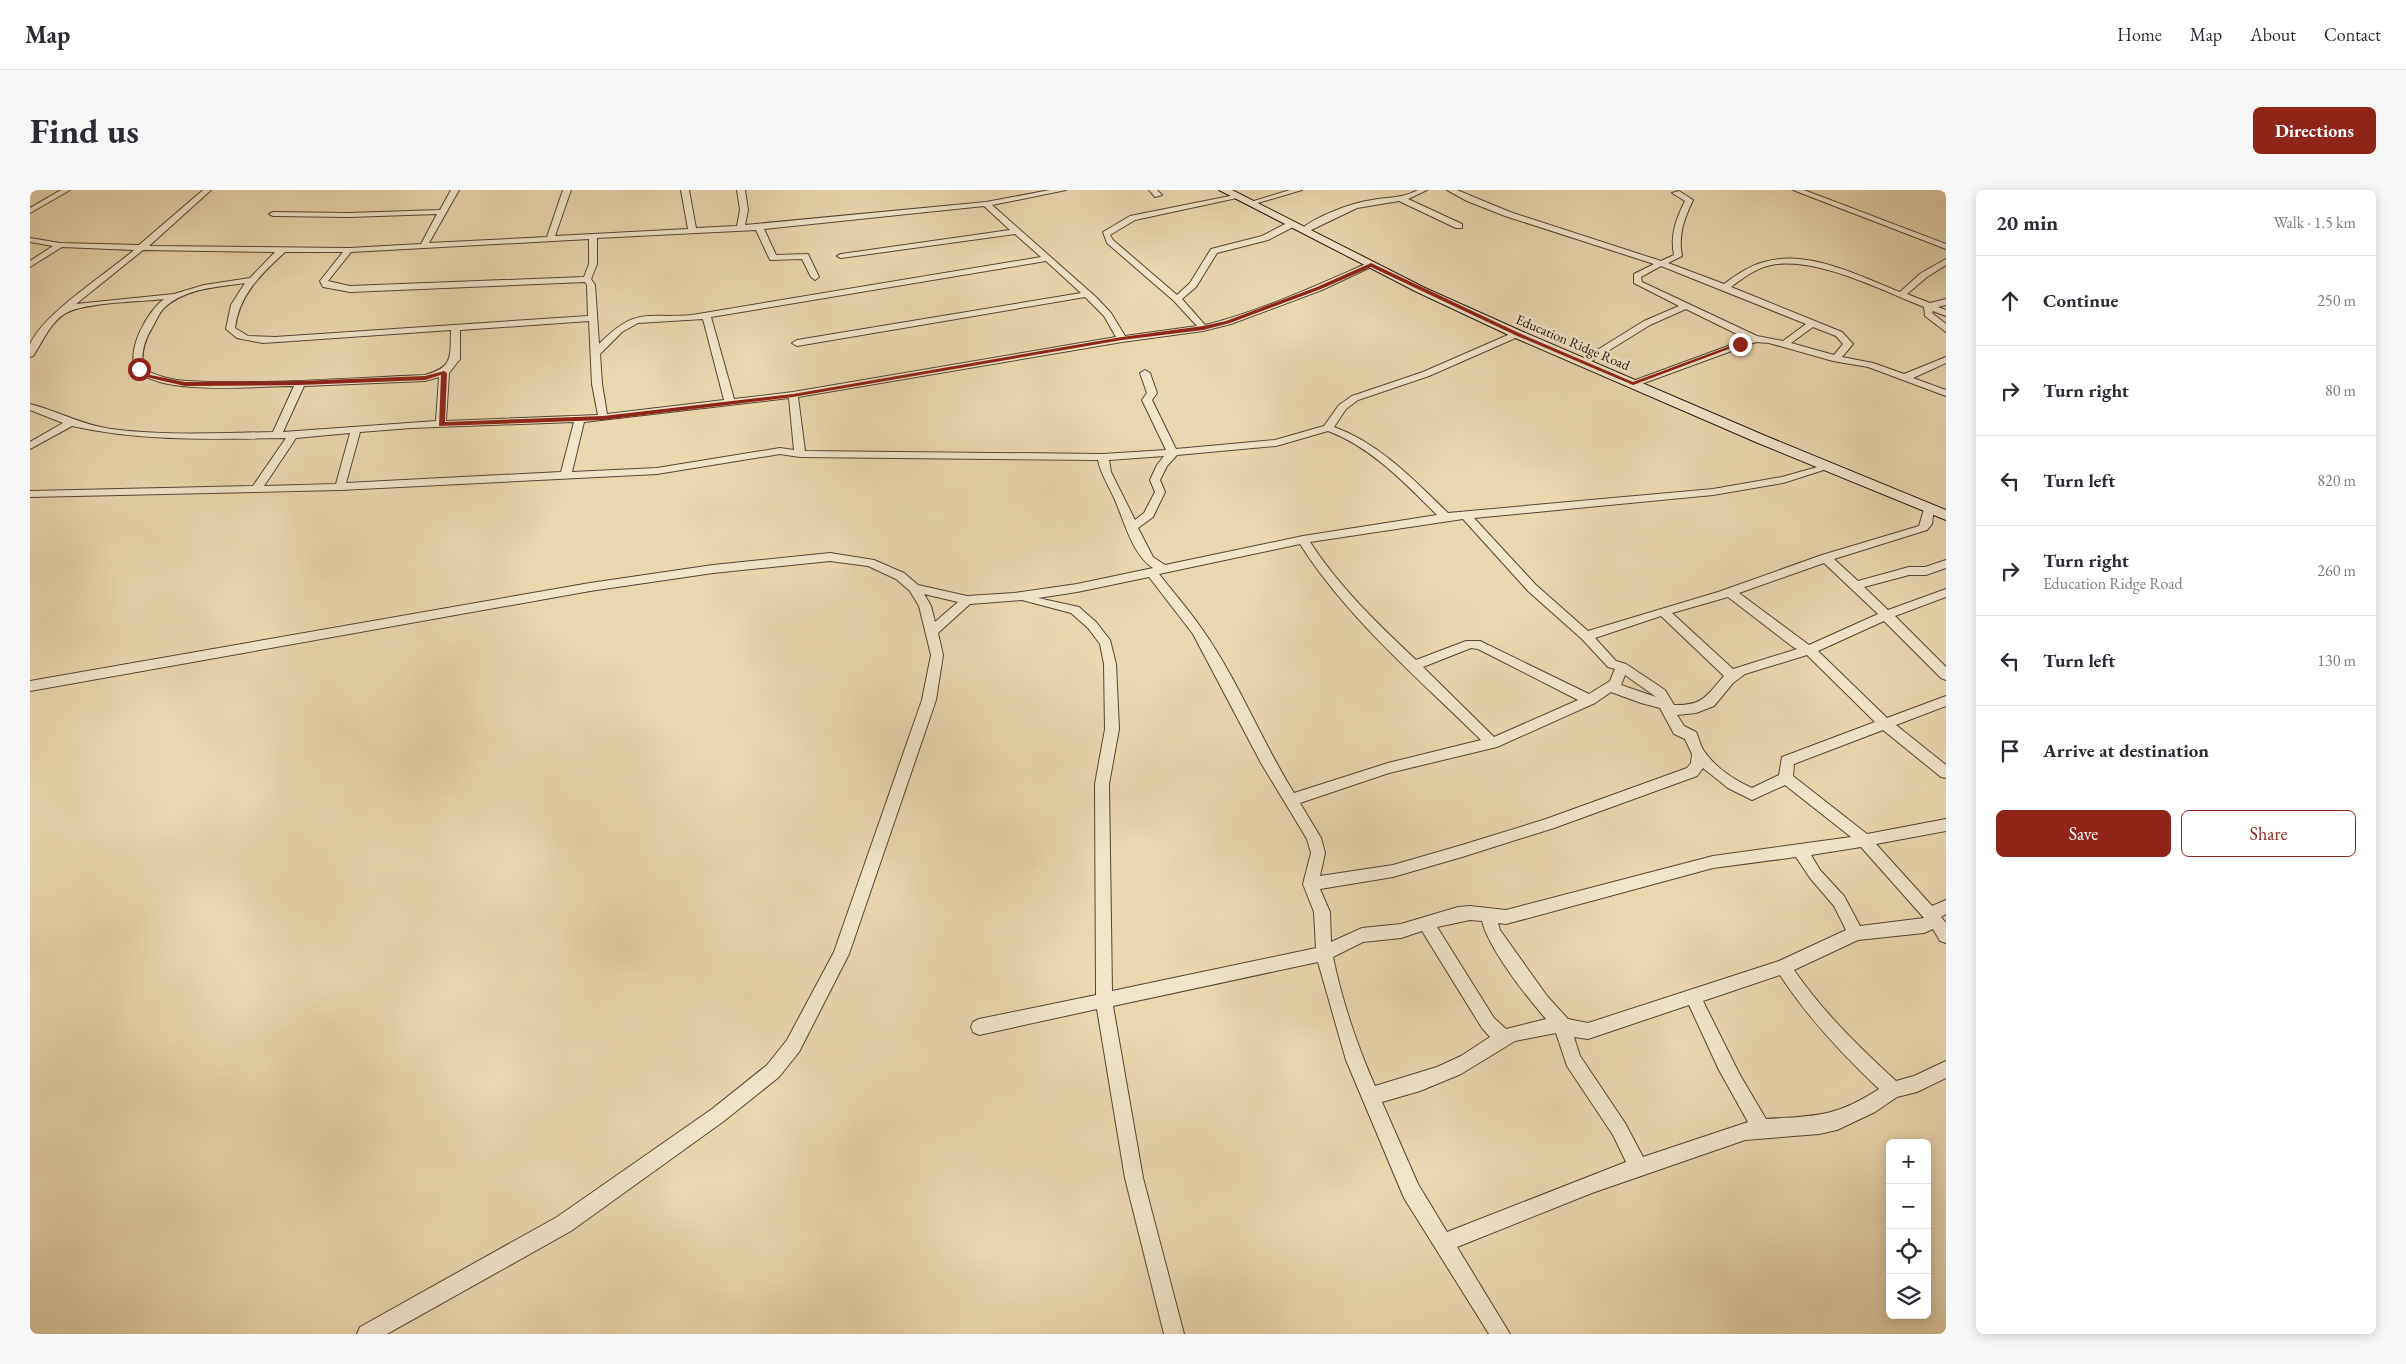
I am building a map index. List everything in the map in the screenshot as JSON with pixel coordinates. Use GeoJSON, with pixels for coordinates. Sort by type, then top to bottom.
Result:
{"type":"FeatureCollection","features":[{"type":"Feature","properties":{"kind":"main road","name":"Education Ridge Road"},"geometry":{"type":"LineString","coordinates":[[1224,190],[1371,265],[1517,334],[1828,467],[1946,515]]}},
{"type":"Feature","properties":{"kind":"street"},"geometry":{"type":"LineString","coordinates":[[30,212],[66,190]]}},
{"type":"Feature","properties":{"kind":"street"},"geometry":{"type":"LineString","coordinates":[[31,351],[45,328],[61,313],[207,190]]}},
{"type":"Feature","properties":{"kind":"street"},"geometry":{"type":"LineString","coordinates":[[422,246],[455,190]]}},
{"type":"Feature","properties":{"kind":"street"},"geometry":{"type":"LineString","coordinates":[[550,238],[568,190]]}},
{"type":"Feature","properties":{"kind":"street"},"geometry":{"type":"LineString","coordinates":[[685,190],[692,232]]}},
{"type":"Feature","properties":{"kind":"street"},"geometry":{"type":"LineString","coordinates":[[741,190],[744,210],[741,228]]}},
{"type":"Feature","properties":{"kind":"street"},"geometry":{"type":"LineString","coordinates":[[30,240],[60,245],[142,246],[179,249],[349,250],[759,227],[986,204],[1062,190]]}},
{"type":"Feature","properties":{"kind":"street"},"geometry":{"type":"LineString","coordinates":[[1251,204],[1298,190]]}},
{"type":"Feature","properties":{"kind":"street"},"geometry":{"type":"LineString","coordinates":[[1304,230],[1348,208],[1365,203],[1401,199],[1423,190]]}},
{"type":"Feature","properties":{"kind":"street"},"geometry":{"type":"LineString","coordinates":[[1452,190],[1508,215],[1618,248],[1813,323],[1845,339],[1848,344],[1836,359]]}},
{"type":"Feature","properties":{"kind":"street"},"geometry":{"type":"LineString","coordinates":[[1797,190],[1946,247]]}},
{"type":"Feature","properties":{"kind":"street"},"geometry":{"type":"LineString","coordinates":[[1676,193],[1689,200],[1680,219],[1675,241],[1679,252],[1678,256],[1637,276],[1638,283],[1642,287],[1688,306],[1755,339],[1785,344],[1836,359],[1870,365],[1946,393]]}},
{"type":"Feature","properties":{"kind":"street"},"geometry":{"type":"LineString","coordinates":[[1203,328],[1177,299],[1110,241],[1106,234],[1133,218],[1237,196]]}},
{"type":"Feature","properties":{"kind":"street"},"geometry":{"type":"LineString","coordinates":[[1401,199],[1459,226]]}},
{"type":"Feature","properties":{"kind":"street"},"geometry":{"type":"LineString","coordinates":[[986,204],[1087,294],[1108,315],[1122,339]]}},
{"type":"Feature","properties":{"kind":"street"},"geometry":{"type":"LineString","coordinates":[[273,214],[349,215],[443,212]]}},
{"type":"Feature","properties":{"kind":"street"},"geometry":{"type":"LineString","coordinates":[[1177,299],[1193,285],[1214,251],[1266,238],[1292,224]]}},
{"type":"Feature","properties":{"kind":"street"},"geometry":{"type":"LineString","coordinates":[[759,227],[774,258],[805,256],[815,278]]}},
{"type":"Feature","properties":{"kind":"street"},"geometry":{"type":"LineString","coordinates":[[841,256],[1016,231]]}},
{"type":"Feature","properties":{"kind":"street"},"geometry":{"type":"LineString","coordinates":[[593,237],[593,264],[588,279],[591,285],[595,353],[603,418]]}},
{"type":"Feature","properties":{"kind":"street"},"geometry":{"type":"LineString","coordinates":[[30,266],[60,245]]}},
{"type":"Feature","properties":{"kind":"street"},"geometry":{"type":"LineString","coordinates":[[1618,248],[1642,272]]}},
{"type":"Feature","properties":{"kind":"street"},"geometry":{"type":"LineString","coordinates":[[282,250],[251,280],[237,303],[230,324],[233,332],[248,339],[275,340],[390,331],[456,329],[592,318]]}},
{"type":"Feature","properties":{"kind":"street"},"geometry":{"type":"LineString","coordinates":[[349,250],[324,281],[326,285],[350,289],[588,279]]}},
{"type":"Feature","properties":{"kind":"street"},"geometry":{"type":"LineString","coordinates":[[595,353],[628,324],[661,316],[685,319],[1046,259]]}},
{"type":"Feature","properties":{"kind":"street"},"geometry":{"type":"LineString","coordinates":[[1724,288],[1745,273],[1770,262],[1801,261],[1901,295],[1946,313]]}},
{"type":"Feature","properties":{"kind":"street"},"geometry":{"type":"LineString","coordinates":[[1901,295],[1924,275],[1946,261]]}},
{"type":"Feature","properties":{"kind":"street"},"geometry":{"type":"LineString","coordinates":[[30,408],[71,423],[111,432],[143,436],[277,435],[442,424],[603,418],[793,396],[1122,339],[1203,328],[1228,322],[1319,288],[1371,265]]}},
{"type":"Feature","properties":{"kind":"street"},"geometry":{"type":"LineString","coordinates":[[61,313],[82,305],[153,299],[251,280]]}},
{"type":"Feature","properties":{"kind":"street"},"geometry":{"type":"LineString","coordinates":[[183,294],[161,306],[142,336],[137,356],[139,369],[142,373],[172,383],[185,384],[300,383],[425,378],[444,373]]}},
{"type":"Feature","properties":{"kind":"street"},"geometry":{"type":"LineString","coordinates":[[797,344],[1087,294]]}},
{"type":"Feature","properties":{"kind":"street"},"geometry":{"type":"LineString","coordinates":[[1929,306],[1946,302]]}},
{"type":"Feature","properties":{"kind":"street"},"geometry":{"type":"LineString","coordinates":[[1584,362],[1637,327],[1670,311],[1688,306]]}},
{"type":"Feature","properties":{"kind":"street"},"geometry":{"type":"LineString","coordinates":[[1929,306],[1928,314],[1946,329]]}},
{"type":"Feature","properties":{"kind":"street"},"geometry":{"type":"LineString","coordinates":[[706,315],[730,403]]}},
{"type":"Feature","properties":{"kind":"street"},"geometry":{"type":"LineString","coordinates":[[1785,344],[1791,337],[1813,323]]}},
{"type":"Feature","properties":{"kind":"street"},"geometry":{"type":"LineString","coordinates":[[442,424],[444,373],[455,359],[456,329]]}},
{"type":"Feature","properties":{"kind":"street"},"geometry":{"type":"LineString","coordinates":[[30,494],[340,487],[658,471],[780,451],[800,454],[1103,457],[1173,453],[1276,443],[1330,425],[1342,407],[1355,398],[1426,374],[1517,334]]}},
{"type":"Feature","properties":{"kind":"street"},"geometry":{"type":"LineString","coordinates":[[1633,384],[1755,339]]}},
{"type":"Feature","properties":{"kind":"street"},"geometry":{"type":"LineString","coordinates":[[1904,378],[1946,360]]}},
{"type":"Feature","properties":{"kind":"street"},"geometry":{"type":"LineString","coordinates":[[1145,373],[1152,393],[1147,400],[1155,420],[1173,453]]}},
{"type":"Feature","properties":{"kind":"street"},"geometry":{"type":"LineString","coordinates":[[277,435],[300,383]]}},
{"type":"Feature","properties":{"kind":"street"},"geometry":{"type":"LineString","coordinates":[[793,396],[800,454]]}},
{"type":"Feature","properties":{"kind":"street"},"geometry":{"type":"LineString","coordinates":[[566,475],[580,419]]}},
{"type":"Feature","properties":{"kind":"street"},"geometry":{"type":"LineString","coordinates":[[30,446],[71,423]]}},
{"type":"Feature","properties":{"kind":"street"},"geometry":{"type":"LineString","coordinates":[[1330,425],[1345,432],[1399,474],[1445,517]]}},
{"type":"Feature","properties":{"kind":"street"},"geometry":{"type":"LineString","coordinates":[[340,487],[356,430]]}},
{"type":"Feature","properties":{"kind":"street"},"geometry":{"type":"LineString","coordinates":[[256,489],[293,434]]}},
{"type":"Feature","properties":{"kind":"street"},"geometry":{"type":"LineString","coordinates":[[1133,528],[1149,515],[1160,492],[1155,480],[1162,466],[1173,453]]}},
{"type":"Feature","properties":{"kind":"street"},"geometry":{"type":"LineString","coordinates":[[1103,457],[1106,472],[1133,528],[1140,548],[1198,632],[1231,690],[1266,759],[1290,800],[1307,823],[1314,838],[1318,853],[1311,884],[1322,912],[1322,938],[1329,976],[1355,1060],[1411,1191],[1500,1334]]}},
{"type":"Feature","properties":{"kind":"street"},"geometry":{"type":"LineString","coordinates":[[914,588],[967,600],[1014,597],[1077,588],[1303,540],[1445,517],[1713,492],[1783,480],[1828,467]]}},
{"type":"Feature","properties":{"kind":"street"},"geometry":{"type":"LineString","coordinates":[[1586,636],[1729,592],[1826,558],[1923,528],[1926,524],[1929,508]]}},
{"type":"Feature","properties":{"kind":"street"},"geometry":{"type":"LineString","coordinates":[[1311,884],[1393,871],[1549,824],[1692,772],[1698,764],[1698,755],[1691,736],[1679,730],[1660,693],[1647,682],[1612,664],[1586,636],[1532,588],[1466,515]]}},
{"type":"Feature","properties":{"kind":"street"},"geometry":{"type":"LineString","coordinates":[[1303,540],[1317,562],[1360,613],[1492,743]]}},
{"type":"Feature","properties":{"kind":"street"},"geometry":{"type":"LineString","coordinates":[[30,686],[590,587],[713,569],[830,556],[870,563],[900,576],[914,588],[925,606],[937,655],[929,700],[841,954],[793,1046],[774,1071],[718,1115],[564,1224],[367,1334]]}},
{"type":"Feature","properties":{"kind":"street"},"geometry":{"type":"LineString","coordinates":[[1826,558],[1946,675]]}},
{"type":"Feature","properties":{"kind":"street"},"geometry":{"type":"LineString","coordinates":[[1855,586],[1909,571],[1926,571],[1946,564]]}},
{"type":"Feature","properties":{"kind":"street"},"geometry":{"type":"LineString","coordinates":[[1077,588],[1072,603],[1075,610],[1092,625],[1106,643],[1110,664],[1112,729],[1102,784],[1104,1000],[1134,1178],[1174,1334]]}},
{"type":"Feature","properties":{"kind":"street"},"geometry":{"type":"LineString","coordinates":[[1729,592],[1797,644],[1809,650],[1886,725],[1946,772]]}},
{"type":"Feature","properties":{"kind":"street"},"geometry":{"type":"LineString","coordinates":[[1610,686],[1667,707],[1686,711],[1706,705],[1732,676],[1740,671],[1809,650],[1886,615],[1946,593]]}},
{"type":"Feature","properties":{"kind":"street"},"geometry":{"type":"LineString","coordinates":[[1014,597],[1045,602],[1075,610]]}},
{"type":"Feature","properties":{"kind":"street"},"geometry":{"type":"LineString","coordinates":[[931,632],[967,600]]}},
{"type":"Feature","properties":{"kind":"street"},"geometry":{"type":"LineString","coordinates":[[1663,611],[1732,676]]}},
{"type":"Feature","properties":{"kind":"street"},"geometry":{"type":"LineString","coordinates":[[1414,666],[1470,644],[1480,645],[1590,700]]}},
{"type":"Feature","properties":{"kind":"street"},"geometry":{"type":"LineString","coordinates":[[1290,800],[1388,768],[1492,743],[1590,700],[1610,686],[1614,687],[1622,668]]}},
{"type":"Feature","properties":{"kind":"street"},"geometry":{"type":"LineString","coordinates":[[1786,778],[1787,762],[1946,701]]}},
{"type":"Feature","properties":{"kind":"street"},"geometry":{"type":"LineString","coordinates":[[1698,755],[1733,786],[1752,794],[1786,778]]}},
{"type":"Feature","properties":{"kind":"street"},"geometry":{"type":"LineString","coordinates":[[1786,778],[1850,826],[1865,840],[1933,917],[1946,936]]}},
{"type":"Feature","properties":{"kind":"street"},"geometry":{"type":"LineString","coordinates":[[979,1027],[1326,953],[1344,942],[1362,935],[1401,931],[1464,914],[1489,917],[1516,915],[1579,896],[1713,862],[1865,840],[1946,825]]}},
{"type":"Feature","properties":{"kind":"street"},"geometry":{"type":"LineString","coordinates":[[1800,850],[1815,874],[1839,901],[1856,933]]}},
{"type":"Feature","properties":{"kind":"street"},"geometry":{"type":"LineString","coordinates":[[1489,917],[1493,933],[1541,1001],[1562,1024],[1574,1030],[1588,1031],[1694,998],[1719,987],[1782,967],[1856,933],[1924,926],[1946,908]]}},
{"type":"Feature","properties":{"kind":"street"},"geometry":{"type":"LineString","coordinates":[[1427,924],[1488,1023],[1503,1038]]}},
{"type":"Feature","properties":{"kind":"street"},"geometry":{"type":"LineString","coordinates":[[1782,967],[1814,1010],[1842,1043],[1893,1090]]}},
{"type":"Feature","properties":{"kind":"street"},"geometry":{"type":"LineString","coordinates":[[1694,998],[1719,1054],[1747,1106],[1762,1128]]}},
{"type":"Feature","properties":{"kind":"street"},"geometry":{"type":"LineString","coordinates":[[1369,1096],[1394,1091],[1434,1078],[1468,1061],[1503,1038],[1527,1030],[1562,1024]]}},
{"type":"Feature","properties":{"kind":"street"},"geometry":{"type":"LineString","coordinates":[[1562,1024],[1574,1060],[1619,1129],[1638,1166]]}},
{"type":"Feature","properties":{"kind":"street"},"geometry":{"type":"LineString","coordinates":[[1443,1243],[1520,1210],[1638,1166],[1745,1132],[1762,1128],[1820,1125],[1837,1121],[1869,1106],[1893,1090],[1917,1084],[1946,1070]]}},
{"type":"Feature","properties":{"kind":"route"},"geometry":{"type":"LineString","coordinates":[[139,369],[148,376],[172,383],[185,384],[300,383],[425,378],[444,373],[442,424],[603,418],[793,396],[1122,339],[1203,328],[1228,322],[1319,288],[1371,265],[1517,334],[1633,384],[1734,348],[1740,344]]}}]}
